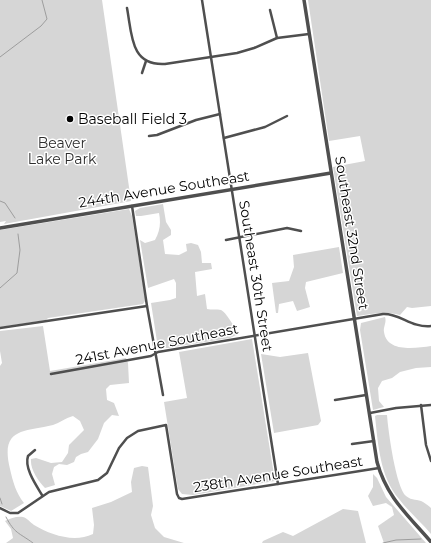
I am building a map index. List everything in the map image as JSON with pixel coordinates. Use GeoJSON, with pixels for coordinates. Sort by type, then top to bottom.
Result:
{"type":"FeatureCollection","features":[{"type":"Feature","properties":{"kind":"street","name":"Southeast 30th Street"},"geometry":{"type":"LineString","coordinates":[[202,0],[256,336],[278,484]]}},
{"type":"Feature","properties":{"kind":"street","name":"Southeast 32nd Street"},"geometry":{"type":"LineString","coordinates":[[304,0],[379,468],[390,494],[431,542]]}},
{"type":"Feature","properties":{"kind":"street"},"geometry":{"type":"LineString","coordinates":[[127,8],[135,49],[146,62],[153,64],[165,64],[246,50],[276,38],[309,34]]}},
{"type":"Feature","properties":{"kind":"street"},"geometry":{"type":"LineString","coordinates":[[270,10],[276,38]]}},
{"type":"Feature","properties":{"kind":"street"},"geometry":{"type":"LineString","coordinates":[[142,73],[146,62]]}},
{"type":"Feature","properties":{"kind":"street"},"geometry":{"type":"LineString","coordinates":[[149,136],[158,135],[196,120],[220,114]]}},
{"type":"Feature","properties":{"kind":"street"},"geometry":{"type":"LineString","coordinates":[[224,138],[244,134],[265,127],[287,116]]}},
{"type":"Feature","properties":{"kind":"street","name":"244th Avenue Southeast"},"geometry":{"type":"LineString","coordinates":[[0,228],[331,173]]}},
{"type":"Feature","properties":{"kind":"street"},"geometry":{"type":"LineString","coordinates":[[132,206],[147,306],[163,395]]}},
{"type":"Feature","properties":{"kind":"street"},"geometry":{"type":"LineString","coordinates":[[226,240],[287,228],[301,232]]}},
{"type":"Feature","properties":{"kind":"street"},"geometry":{"type":"LineString","coordinates":[[0,328],[147,306]]}},
{"type":"Feature","properties":{"kind":"street","name":"241st Avenue Southeast"},"geometry":{"type":"LineString","coordinates":[[50,374],[151,356],[178,349],[378,315],[391,314],[412,324],[431,326]]}},
{"type":"Feature","properties":{"kind":"street"},"geometry":{"type":"LineString","coordinates":[[335,400],[367,395]]}},
{"type":"Feature","properties":{"kind":"street"},"geometry":{"type":"LineString","coordinates":[[421,405],[426,445],[431,461]]}},
{"type":"Feature","properties":{"kind":"street"},"geometry":{"type":"LineString","coordinates":[[370,413],[396,408],[431,405]]}},
{"type":"Feature","properties":{"kind":"street","name":"238th Avenue Southeast"},"geometry":{"type":"LineString","coordinates":[[42,495],[53,490],[98,480],[107,473],[119,448],[127,438],[138,431],[166,425],[177,494],[179,498],[182,499],[379,468]]}},
{"type":"Feature","properties":{"kind":"street"},"geometry":{"type":"LineString","coordinates":[[352,444],[374,441]]}},
{"type":"Feature","properties":{"kind":"street"},"geometry":{"type":"LineString","coordinates":[[0,508],[10,513],[18,513],[42,495],[30,473],[27,463],[28,456],[35,450]]}},
{"type":"Feature","properties":{"kind":"green space","name":"Beaver Lake Park"},"geometry":{"type":"Polygon","coordinates":[[[0,0],[102,0],[131,201],[4,224],[6,221],[0,222],[0,0]]]}},
{"type":"Feature","properties":{"kind":"green space"},"geometry":{"type":"Polygon","coordinates":[[[308,0],[431,0],[431,306],[412,308],[407,307],[400,315],[384,313],[357,316],[333,167],[365,161],[360,136],[329,141],[308,0]]]}},
{"type":"Feature","properties":{"kind":"green space"},"geometry":{"type":"Polygon","coordinates":[[[163,204],[166,222],[171,230],[171,235],[163,240],[165,254],[179,255],[187,251],[186,244],[191,243],[198,245],[201,252],[202,263],[211,263],[212,269],[195,272],[197,296],[205,294],[207,309],[223,311],[231,321],[238,334],[230,338],[168,348],[158,348],[151,303],[176,298],[176,283],[174,279],[148,288],[140,240],[145,243],[155,240],[160,227],[159,213],[136,216],[135,211],[140,208],[163,204]]]}},
{"type":"Feature","properties":{"kind":"green space"},"geometry":{"type":"Polygon","coordinates":[[[129,209],[132,216],[145,297],[143,304],[48,318],[46,320],[0,327],[0,230],[129,209]]]}},
{"type":"Feature","properties":{"kind":"green space"},"geometry":{"type":"Polygon","coordinates":[[[339,247],[343,273],[306,282],[305,288],[310,307],[297,311],[293,301],[279,304],[278,313],[276,313],[272,283],[289,281],[294,267],[293,255],[339,247]]]}},
{"type":"Feature","properties":{"kind":"green space"},"geometry":{"type":"Polygon","coordinates":[[[385,317],[386,321],[384,332],[386,339],[390,343],[403,348],[431,346],[431,367],[416,368],[400,372],[392,378],[382,381],[378,388],[379,401],[384,407],[373,410],[360,330],[361,323],[385,317]]]}},
{"type":"Feature","properties":{"kind":"green space"},"geometry":{"type":"Polygon","coordinates":[[[43,326],[50,371],[126,358],[128,363],[129,383],[110,385],[106,389],[107,400],[114,403],[119,416],[112,415],[104,423],[98,439],[88,452],[76,457],[74,462],[67,465],[59,464],[54,467],[52,474],[55,485],[45,488],[42,485],[33,471],[31,459],[36,458],[51,463],[62,462],[68,453],[69,445],[84,430],[80,421],[73,416],[53,425],[24,431],[16,434],[11,439],[8,446],[10,469],[15,487],[24,503],[11,511],[0,506],[0,366],[2,363],[0,351],[0,331],[43,326]]]}},
{"type":"Feature","properties":{"kind":"green space"},"geometry":{"type":"Polygon","coordinates":[[[252,339],[275,481],[193,495],[182,494],[178,489],[164,402],[187,398],[179,352],[252,339]]]}},
{"type":"Feature","properties":{"kind":"green space"},"geometry":{"type":"Polygon","coordinates":[[[308,353],[321,421],[318,425],[274,433],[261,354],[280,357],[308,353]]]}},
{"type":"Feature","properties":{"kind":"green space"},"geometry":{"type":"Polygon","coordinates":[[[387,415],[393,458],[402,491],[408,498],[421,501],[431,508],[431,534],[403,504],[388,481],[379,449],[375,416],[387,415]]]}},
{"type":"Feature","properties":{"kind":"green space"},"geometry":{"type":"Polygon","coordinates":[[[142,466],[148,467],[153,506],[151,515],[155,528],[164,537],[184,543],[6,543],[13,538],[11,529],[5,521],[18,517],[23,517],[34,525],[48,532],[63,537],[78,538],[93,534],[94,525],[92,508],[111,502],[132,492],[131,482],[134,468],[142,466]]]}},
{"type":"Feature","properties":{"kind":"green space"},"geometry":{"type":"Polygon","coordinates":[[[373,474],[377,478],[386,497],[426,543],[384,543],[378,526],[394,515],[392,507],[386,503],[373,506],[368,496],[373,487],[373,474]]]}},
{"type":"Feature","properties":{"kind":"green space"},"geometry":{"type":"Polygon","coordinates":[[[343,509],[358,511],[366,543],[262,543],[263,541],[283,532],[293,536],[343,509]]]}},
{"type":"Feature","properties":{"kind":"waterway"},"geometry":{"type":"LineString","coordinates":[[0,57],[41,26],[47,19],[42,0]]}},
{"type":"Feature","properties":{"kind":"waterway"},"geometry":{"type":"LineString","coordinates":[[0,201],[5,203],[15,218]]}},
{"type":"Feature","properties":{"kind":"waterway"},"geometry":{"type":"LineString","coordinates":[[0,288],[17,273],[20,250],[18,234]]}},
{"type":"Feature","properties":{"kind":"waterway"},"geometry":{"type":"LineString","coordinates":[[0,498],[2,504]]}},
{"type":"Feature","properties":{"kind":"waterway"},"geometry":{"type":"LineString","coordinates":[[6,517],[15,530],[33,543]]}},
{"type":"Feature","properties":{"kind":"waterway"},"geometry":{"type":"LineString","coordinates":[[383,543],[396,540],[421,539]]}},
{"type":"Feature","properties":{"kind":"place","name":"Baseball Field 3"},"geometry":{"type":"Point","coordinates":[70,119]}}]}
